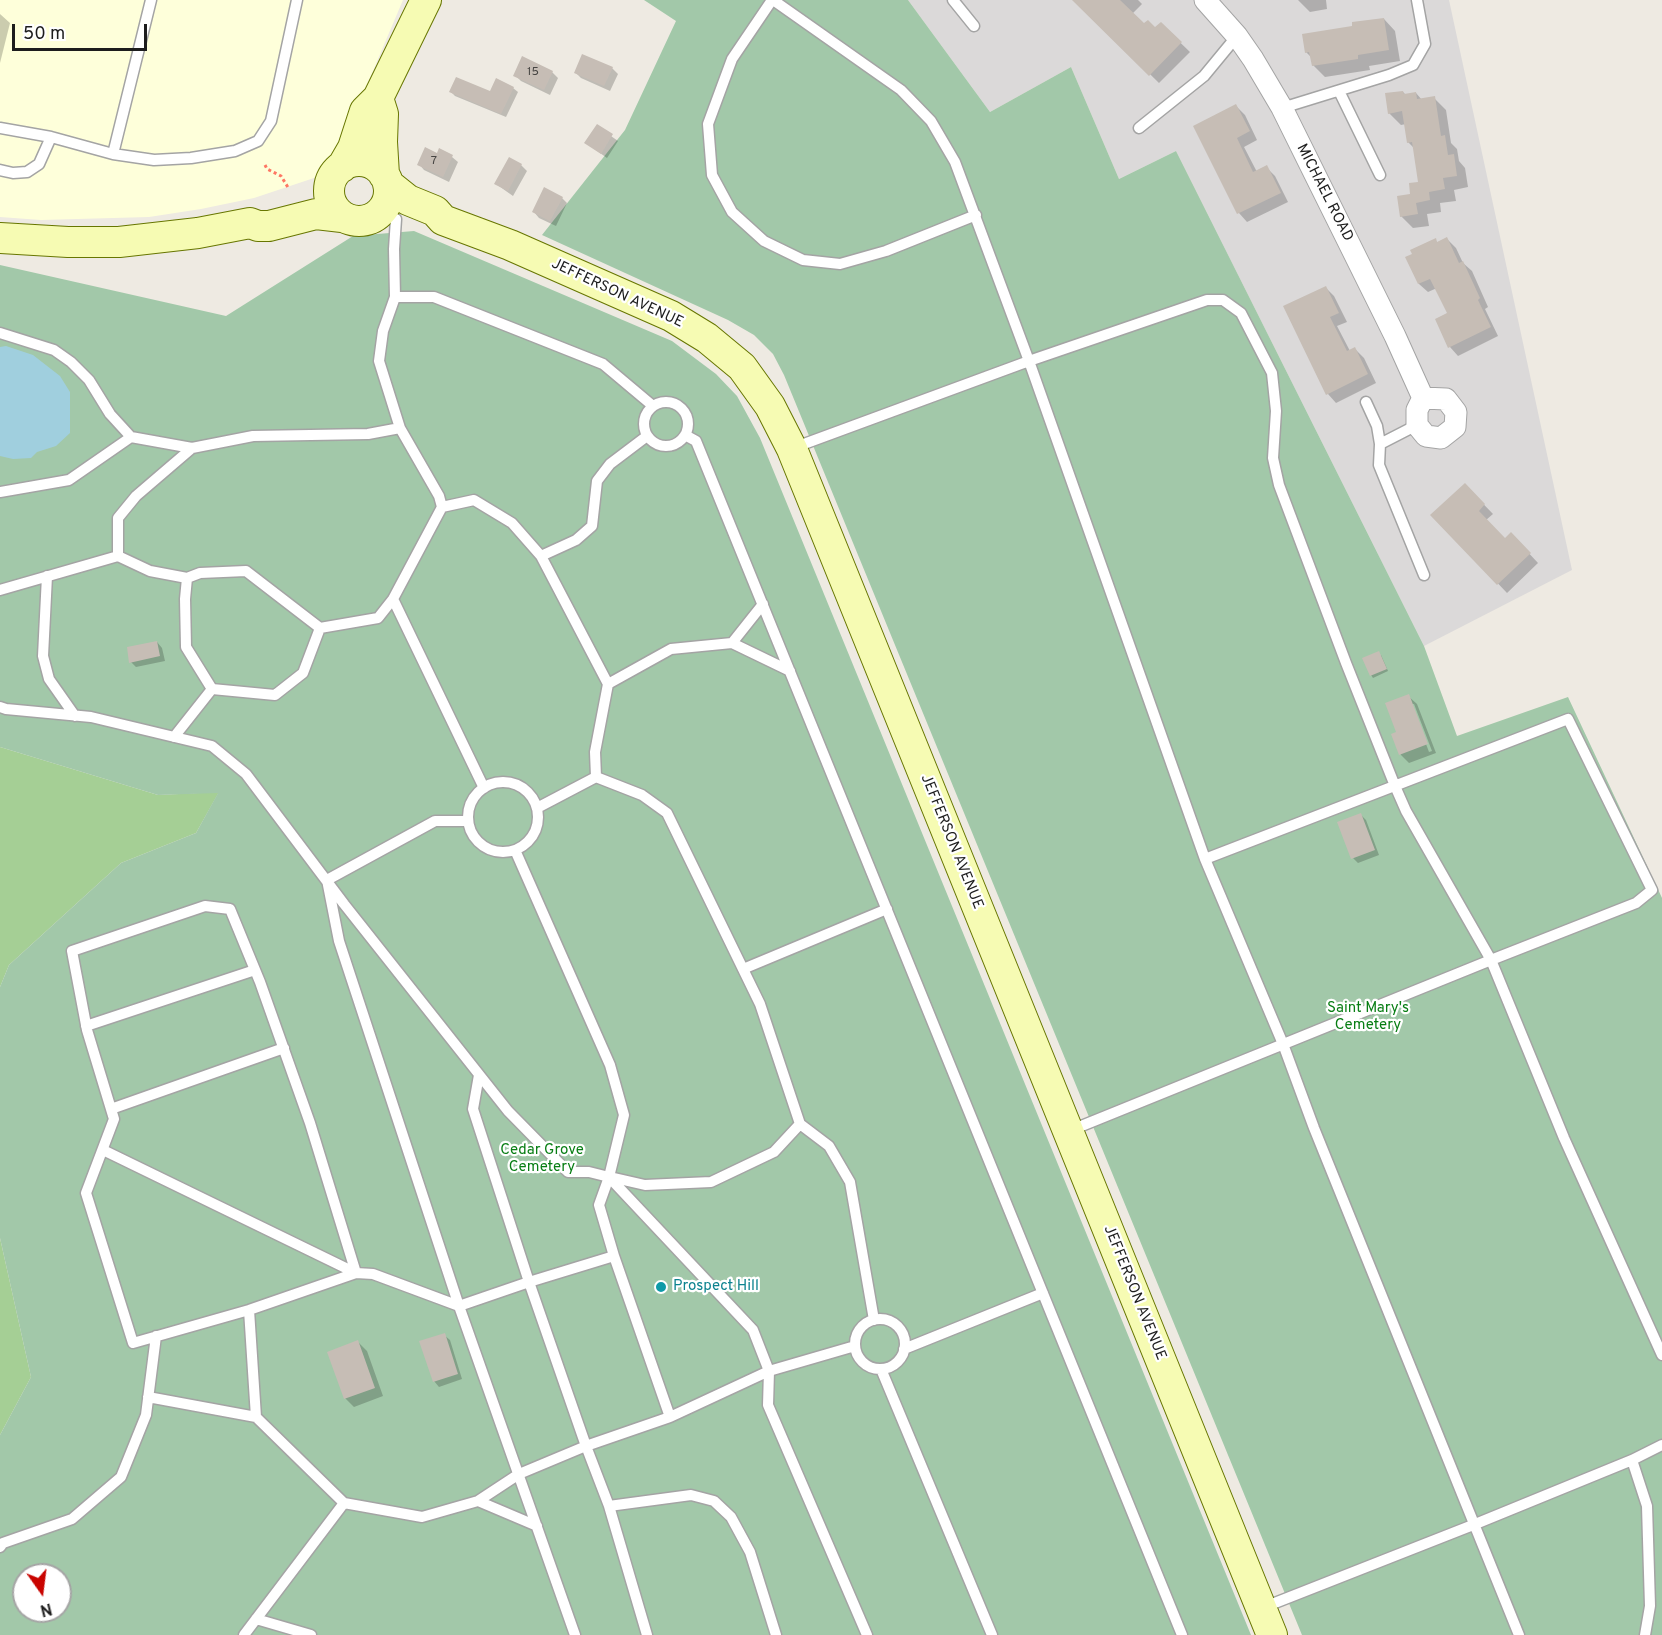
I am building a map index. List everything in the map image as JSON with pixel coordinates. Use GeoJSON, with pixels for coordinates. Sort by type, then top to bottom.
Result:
{"type":"FeatureCollection","features":[{"type":"Feature","properties":{"kind":"main road"},"geometry":{"type":"LineString","coordinates":[[378,98],[383,114],[382,142],[388,198],[385,207],[378,215],[369,218],[334,209],[329,199],[328,188],[353,148],[365,111],[378,98],[426,0]]}},
{"type":"Feature","properties":{"kind":"main road"},"geometry":{"type":"LineString","coordinates":[[337,172],[350,163],[364,162],[373,165],[386,180]]}},
{"type":"Feature","properties":{"kind":"main road","name":"JEFFERSON AVENUE"},"geometry":{"type":"LineString","coordinates":[[250,223],[261,213],[296,201],[337,172]]}},
{"type":"Feature","properties":{"kind":"main road","name":"JEFFERSON AVENUE"},"geometry":{"type":"LineString","coordinates":[[386,180],[408,200],[435,211],[443,220],[510,245],[671,316],[707,338],[742,367],[770,406],[792,449],[1267,1622]]}},
{"type":"Feature","properties":{"kind":"main road","name":"JEFFERSON AVENUE"},"geometry":{"type":"LineString","coordinates":[[0,238],[119,242],[187,234],[250,223],[264,226],[316,214],[430,223],[443,220]]}},
{"type":"Feature","properties":{"kind":"street","name":"MICHAEL ROAD"},"geometry":{"type":"LineString","coordinates":[[1214,3],[1253,59],[1282,108],[1395,336],[1423,398]]}},
{"type":"Feature","properties":{"kind":"street"},"geometry":{"type":"LineString","coordinates":[[1423,398],[1446,399],[1456,412],[1455,427],[1441,438],[1426,436],[1417,425],[1417,410],[1423,398]]}},
{"type":"Feature","properties":{"kind":"lane"},"geometry":{"type":"LineString","coordinates":[[113,154],[151,0]]}},
{"type":"Feature","properties":{"kind":"lane"},"geometry":{"type":"LineString","coordinates":[[0,128],[51,137],[113,154],[153,160],[191,158],[235,151],[258,141],[271,120],[297,0]]}},
{"type":"Feature","properties":{"kind":"lane"},"geometry":{"type":"LineString","coordinates":[[976,214],[886,251],[840,264],[803,260],[764,241],[732,212],[712,174],[708,124],[732,59],[772,0],[901,90],[931,121],[955,162],[976,214],[1029,361],[1204,859],[1283,1044],[1473,1525],[1519,1635]]}},
{"type":"Feature","properties":{"kind":"lane"},"geometry":{"type":"LineString","coordinates":[[953,0],[974,26]]}},
{"type":"Feature","properties":{"kind":"lane"},"geometry":{"type":"LineString","coordinates":[[1282,108],[1389,75],[1413,65],[1425,44],[1417,0]]}},
{"type":"Feature","properties":{"kind":"lane"},"geometry":{"type":"LineString","coordinates":[[1139,128],[1204,76],[1237,36]]}},
{"type":"Feature","properties":{"kind":"lane"},"geometry":{"type":"LineString","coordinates":[[1339,91],[1380,175]]}},
{"type":"Feature","properties":{"kind":"lane"},"geometry":{"type":"LineString","coordinates":[[0,170],[13,173],[27,172],[39,164],[51,137]]}},
{"type":"Feature","properties":{"kind":"lane"},"geometry":{"type":"LineString","coordinates":[[0,590],[118,556],[150,570],[187,578],[201,573],[246,571],[320,628],[378,618],[393,598],[442,507],[439,496],[400,428],[379,361],[383,331],[395,297],[394,249],[369,218]]}},
{"type":"Feature","properties":{"kind":"lane"},"geometry":{"type":"LineString","coordinates":[[395,297],[434,297],[603,364],[653,406]]}},
{"type":"Feature","properties":{"kind":"lane"},"geometry":{"type":"LineString","coordinates":[[792,449],[1029,361],[1207,300],[1223,300],[1241,313],[1272,373],[1276,411],[1273,458],[1279,485],[1395,786],[1406,811],[1491,960],[1564,1138],[1662,1355]]}},
{"type":"Feature","properties":{"kind":"lane"},"geometry":{"type":"LineString","coordinates":[[0,333],[54,350],[71,362],[89,380],[111,414],[131,437],[192,448],[253,436],[368,434],[400,428]]}},
{"type":"Feature","properties":{"kind":"lane"},"geometry":{"type":"LineString","coordinates":[[669,402],[682,409],[688,422],[685,435],[673,445],[658,445],[647,436],[645,415],[653,406],[669,402]]}},
{"type":"Feature","properties":{"kind":"lane"},"geometry":{"type":"LineString","coordinates":[[1366,402],[1377,426],[1380,444],[1379,465],[1424,575]]}},
{"type":"Feature","properties":{"kind":"lane"},"geometry":{"type":"LineString","coordinates":[[1380,444],[1417,425]]}},
{"type":"Feature","properties":{"kind":"lane"},"geometry":{"type":"LineString","coordinates":[[685,435],[696,441],[1182,1635]]}},
{"type":"Feature","properties":{"kind":"lane"},"geometry":{"type":"LineString","coordinates":[[541,556],[576,540],[592,526],[597,481],[610,464],[647,436]]}},
{"type":"Feature","properties":{"kind":"lane"},"geometry":{"type":"LineString","coordinates":[[0,492],[69,480],[131,437]]}},
{"type":"Feature","properties":{"kind":"lane"},"geometry":{"type":"LineString","coordinates":[[118,556],[118,518],[136,496],[192,448]]}},
{"type":"Feature","properties":{"kind":"lane"},"geometry":{"type":"LineString","coordinates":[[442,507],[474,500],[512,523],[541,556],[608,684],[595,752],[596,777]]}},
{"type":"Feature","properties":{"kind":"lane"},"geometry":{"type":"LineString","coordinates":[[47,576],[42,656],[50,678],[75,716]]}},
{"type":"Feature","properties":{"kind":"lane"},"geometry":{"type":"LineString","coordinates":[[187,578],[186,647],[212,689]]}},
{"type":"Feature","properties":{"kind":"lane"},"geometry":{"type":"LineString","coordinates":[[393,598],[484,788]]}},
{"type":"Feature","properties":{"kind":"lane"},"geometry":{"type":"LineString","coordinates":[[732,643],[763,604]]}},
{"type":"Feature","properties":{"kind":"lane"},"geometry":{"type":"LineString","coordinates":[[212,689],[275,695],[303,673],[320,628]]}},
{"type":"Feature","properties":{"kind":"lane"},"geometry":{"type":"LineString","coordinates":[[608,684],[671,649],[732,643],[790,671]]}},
{"type":"Feature","properties":{"kind":"lane"},"geometry":{"type":"LineString","coordinates":[[174,737],[212,689]]}},
{"type":"Feature","properties":{"kind":"lane"},"geometry":{"type":"LineString","coordinates":[[0,707],[91,717],[212,746],[246,774],[508,1111],[568,1172],[589,1172],[645,1185],[711,1182],[774,1152],[800,1124]]}},
{"type":"Feature","properties":{"kind":"lane"},"geometry":{"type":"LineString","coordinates":[[1068,1131],[1636,903],[1652,890],[1568,719],[1204,859]]}},
{"type":"Feature","properties":{"kind":"lane"},"geometry":{"type":"LineString","coordinates":[[537,808],[596,777],[642,795],[667,813],[760,1004],[800,1124],[829,1146],[850,1182],[873,1320]]}},
{"type":"Feature","properties":{"kind":"lane"},"geometry":{"type":"LineString","coordinates":[[502,782],[514,783],[532,797],[539,820],[536,831],[529,841],[515,850],[498,852],[487,849],[478,842],[471,832],[468,821],[469,810],[473,799],[484,788],[502,782]]}},
{"type":"Feature","properties":{"kind":"lane"},"geometry":{"type":"LineString","coordinates":[[327,880],[435,821],[468,821]]}},
{"type":"Feature","properties":{"kind":"lane"},"geometry":{"type":"LineString","coordinates":[[515,850],[610,1065],[624,1114],[609,1177],[599,1205],[614,1256],[670,1417]]}},
{"type":"Feature","properties":{"kind":"lane"},"geometry":{"type":"LineString","coordinates":[[327,880],[339,941],[459,1306],[575,1635]]}},
{"type":"Feature","properties":{"kind":"lane"},"geometry":{"type":"LineString","coordinates":[[356,1273],[310,1123],[255,970],[230,909],[205,906],[72,951],[86,1026],[114,1119],[86,1193],[132,1343],[249,1310],[356,1273],[373,1274],[459,1306],[614,1256]]}},
{"type":"Feature","properties":{"kind":"lane"},"geometry":{"type":"LineString","coordinates":[[743,969],[887,909]]}},
{"type":"Feature","properties":{"kind":"lane"},"geometry":{"type":"LineString","coordinates":[[86,1026],[255,970]]}},
{"type":"Feature","properties":{"kind":"lane"},"geometry":{"type":"LineString","coordinates":[[111,1109],[284,1048]]}},
{"type":"Feature","properties":{"kind":"lane"},"geometry":{"type":"LineString","coordinates":[[479,1075],[473,1109],[528,1282],[609,1506],[647,1635]]}},
{"type":"Feature","properties":{"kind":"lane"},"geometry":{"type":"LineString","coordinates":[[103,1150],[356,1273]]}},
{"type":"Feature","properties":{"kind":"lane"},"geometry":{"type":"LineString","coordinates":[[609,1177],[753,1330],[769,1371],[768,1405],[867,1635]]}},
{"type":"Feature","properties":{"kind":"lane"},"geometry":{"type":"LineString","coordinates":[[904,1349],[1043,1293]]}},
{"type":"Feature","properties":{"kind":"lane"},"geometry":{"type":"LineString","coordinates":[[249,1310],[256,1417]]}},
{"type":"Feature","properties":{"kind":"lane"},"geometry":{"type":"LineString","coordinates":[[873,1320],[890,1321],[902,1332],[904,1349],[896,1363],[881,1369],[867,1365],[861,1360],[855,1346],[858,1333],[867,1323],[873,1320]]}},
{"type":"Feature","properties":{"kind":"lane"},"geometry":{"type":"LineString","coordinates":[[0,1547],[72,1519],[121,1477],[146,1415],[156,1336]]}},
{"type":"Feature","properties":{"kind":"lane"},"geometry":{"type":"LineString","coordinates":[[148,1397],[256,1417],[344,1503],[422,1517],[478,1501],[519,1474],[586,1446],[670,1417],[769,1371],[855,1346]]}},
{"type":"Feature","properties":{"kind":"lane"},"geometry":{"type":"LineString","coordinates":[[881,1369],[992,1635]]}},
{"type":"Feature","properties":{"kind":"lane"},"geometry":{"type":"LineString","coordinates":[[1267,1622],[1473,1525],[1632,1460],[1662,1445]]}},
{"type":"Feature","properties":{"kind":"lane"},"geometry":{"type":"LineString","coordinates":[[1632,1460],[1647,1506],[1650,1606],[1646,1635]]}},
{"type":"Feature","properties":{"kind":"lane"},"geometry":{"type":"LineString","coordinates":[[609,1506],[691,1495],[714,1501],[731,1517],[750,1552],[776,1635]]}},
{"type":"Feature","properties":{"kind":"lane"},"geometry":{"type":"LineString","coordinates":[[478,1501],[537,1526]]}},
{"type":"Feature","properties":{"kind":"lane"},"geometry":{"type":"LineString","coordinates":[[244,1635],[344,1503]]}},
{"type":"Feature","properties":{"kind":"lane"},"geometry":{"type":"LineString","coordinates":[[256,1619],[311,1635]]}},
{"type":"Feature","properties":{"kind":"path"},"geometry":{"type":"LineString","coordinates":[[265,165],[267,169],[281,176],[289,189]]}},
{"type":"Feature","properties":{"kind":"shaded area"},"geometry":{"type":"Polygon","coordinates":[[[0,0],[403,0],[336,158],[317,177],[254,198],[201,209],[149,217],[41,220],[0,217],[0,0]]]}},
{"type":"Feature","properties":{"kind":"shaded area"},"geometry":{"type":"Polygon","coordinates":[[[908,0],[1449,0],[1572,570],[1424,646],[1176,151],[1119,179],[1071,67],[990,112],[908,0]]]}},
{"type":"Feature","properties":{"kind":"green space","name":"Saint Mary's Cemetery"},"geometry":{"type":"Polygon","coordinates":[[[644,0],[908,0],[990,112],[1071,67],[1119,179],[1176,151],[1424,646],[1457,736],[1568,697],[1662,898],[1662,1635],[1302,1635],[784,375],[773,354],[754,335],[728,320],[542,235],[625,130],[676,21],[644,0]]]}},
{"type":"Feature","properties":{"kind":"green space","name":"Cedar Grove Cemetery"},"geometry":{"type":"Polygon","coordinates":[[[414,231],[672,341],[716,374],[737,396],[760,438],[1251,1635],[0,1635],[0,1435],[31,1377],[0,1238],[0,987],[9,965],[121,863],[196,833],[218,793],[158,795],[0,747],[0,265],[226,316],[353,236],[414,231]]]}},
{"type":"Feature","properties":{"kind":"green space"},"geometry":{"type":"Polygon","coordinates":[[[0,747],[158,795],[219,792],[196,833],[121,863],[9,965],[0,987],[0,747]]]}},
{"type":"Feature","properties":{"kind":"green space"},"geometry":{"type":"Polygon","coordinates":[[[0,1238],[31,1377],[0,1435],[0,1238]]]}},
{"type":"Feature","properties":{"kind":"water"},"geometry":{"type":"Polygon","coordinates":[[[6,346],[33,355],[60,376],[70,392],[70,433],[56,446],[37,452],[31,458],[13,459],[0,456],[0,347],[6,346]]]}},
{"type":"Feature","properties":{"kind":"building"},"geometry":{"type":"Polygon","coordinates":[[[1072,0],[1120,0],[1144,23],[1148,20],[1155,27],[1161,22],[1182,42],[1149,76],[1072,0]]]}},
{"type":"Feature","properties":{"kind":"building"},"geometry":{"type":"Polygon","coordinates":[[[1384,18],[1389,50],[1358,55],[1358,59],[1312,66],[1309,52],[1305,53],[1302,34],[1352,26],[1352,22],[1384,18]]]}},
{"type":"Feature","properties":{"kind":"building"},"geometry":{"type":"Polygon","coordinates":[[[582,54],[613,67],[604,86],[574,73],[582,54]]]}},
{"type":"Feature","properties":{"kind":"building"},"geometry":{"type":"Polygon","coordinates":[[[522,56],[553,71],[544,90],[513,76],[522,56]]]}},
{"type":"Feature","properties":{"kind":"building"},"geometry":{"type":"Polygon","coordinates":[[[456,77],[490,91],[496,78],[514,87],[501,114],[449,92],[456,77]]]}},
{"type":"Feature","properties":{"kind":"building"},"geometry":{"type":"Polygon","coordinates":[[[1403,91],[1404,94],[1416,92],[1417,99],[1435,96],[1441,136],[1445,135],[1448,155],[1454,154],[1457,176],[1443,178],[1445,189],[1429,192],[1430,200],[1416,203],[1418,214],[1400,217],[1397,196],[1410,194],[1409,183],[1418,182],[1412,142],[1407,143],[1402,111],[1388,114],[1385,93],[1403,91]]]}},
{"type":"Feature","properties":{"kind":"building"},"geometry":{"type":"Polygon","coordinates":[[[1236,104],[1250,131],[1237,138],[1253,172],[1267,165],[1281,193],[1237,214],[1193,126],[1236,104]]]}},
{"type":"Feature","properties":{"kind":"building"},"geometry":{"type":"Polygon","coordinates":[[[597,124],[613,134],[601,154],[584,143],[597,124]]]}},
{"type":"Feature","properties":{"kind":"building"},"geometry":{"type":"Polygon","coordinates":[[[425,147],[437,153],[439,148],[453,155],[443,177],[417,165],[425,147]]]}},
{"type":"Feature","properties":{"kind":"building"},"geometry":{"type":"Polygon","coordinates":[[[509,157],[522,164],[508,191],[494,184],[509,157]]]}},
{"type":"Feature","properties":{"kind":"building"},"geometry":{"type":"Polygon","coordinates":[[[544,187],[563,197],[550,221],[532,212],[544,187]]]}},
{"type":"Feature","properties":{"kind":"building"},"geometry":{"type":"Polygon","coordinates":[[[1447,237],[1459,263],[1463,261],[1491,327],[1448,348],[1435,319],[1447,313],[1430,279],[1418,284],[1405,257],[1412,254],[1410,250],[1436,238],[1437,242],[1447,237]]]}},
{"type":"Feature","properties":{"kind":"building"},"geometry":{"type":"Polygon","coordinates":[[[1326,286],[1339,313],[1330,317],[1347,351],[1355,347],[1368,374],[1326,395],[1283,306],[1326,286]]]}},
{"type":"Feature","properties":{"kind":"building"},"geometry":{"type":"Polygon","coordinates":[[[1465,483],[1485,504],[1479,511],[1505,538],[1511,532],[1531,553],[1497,585],[1430,515],[1465,483]]]}},
{"type":"Feature","properties":{"kind":"building"},"geometry":{"type":"Polygon","coordinates":[[[157,641],[160,656],[129,663],[127,647],[157,641]]]}},
{"type":"Feature","properties":{"kind":"building"},"geometry":{"type":"Polygon","coordinates":[[[1379,651],[1387,669],[1370,676],[1362,658],[1379,651]]]}},
{"type":"Feature","properties":{"kind":"building"},"geometry":{"type":"Polygon","coordinates":[[[1409,694],[1428,744],[1399,755],[1391,734],[1396,732],[1385,703],[1409,694]]]}},
{"type":"Feature","properties":{"kind":"building"},"geometry":{"type":"Polygon","coordinates":[[[1361,813],[1375,850],[1351,859],[1337,822],[1361,813]]]}},
{"type":"Feature","properties":{"kind":"building"},"geometry":{"type":"Polygon","coordinates":[[[445,1333],[458,1374],[433,1382],[419,1341],[445,1333]]]}},
{"type":"Feature","properties":{"kind":"building"},"geometry":{"type":"Polygon","coordinates":[[[358,1340],[375,1388],[344,1399],[327,1352],[358,1340]]]}},
{"type":"Feature","properties":{"kind":"place","name":"Prospect Hill"},"geometry":{"type":"Point","coordinates":[661,1287]}}]}
